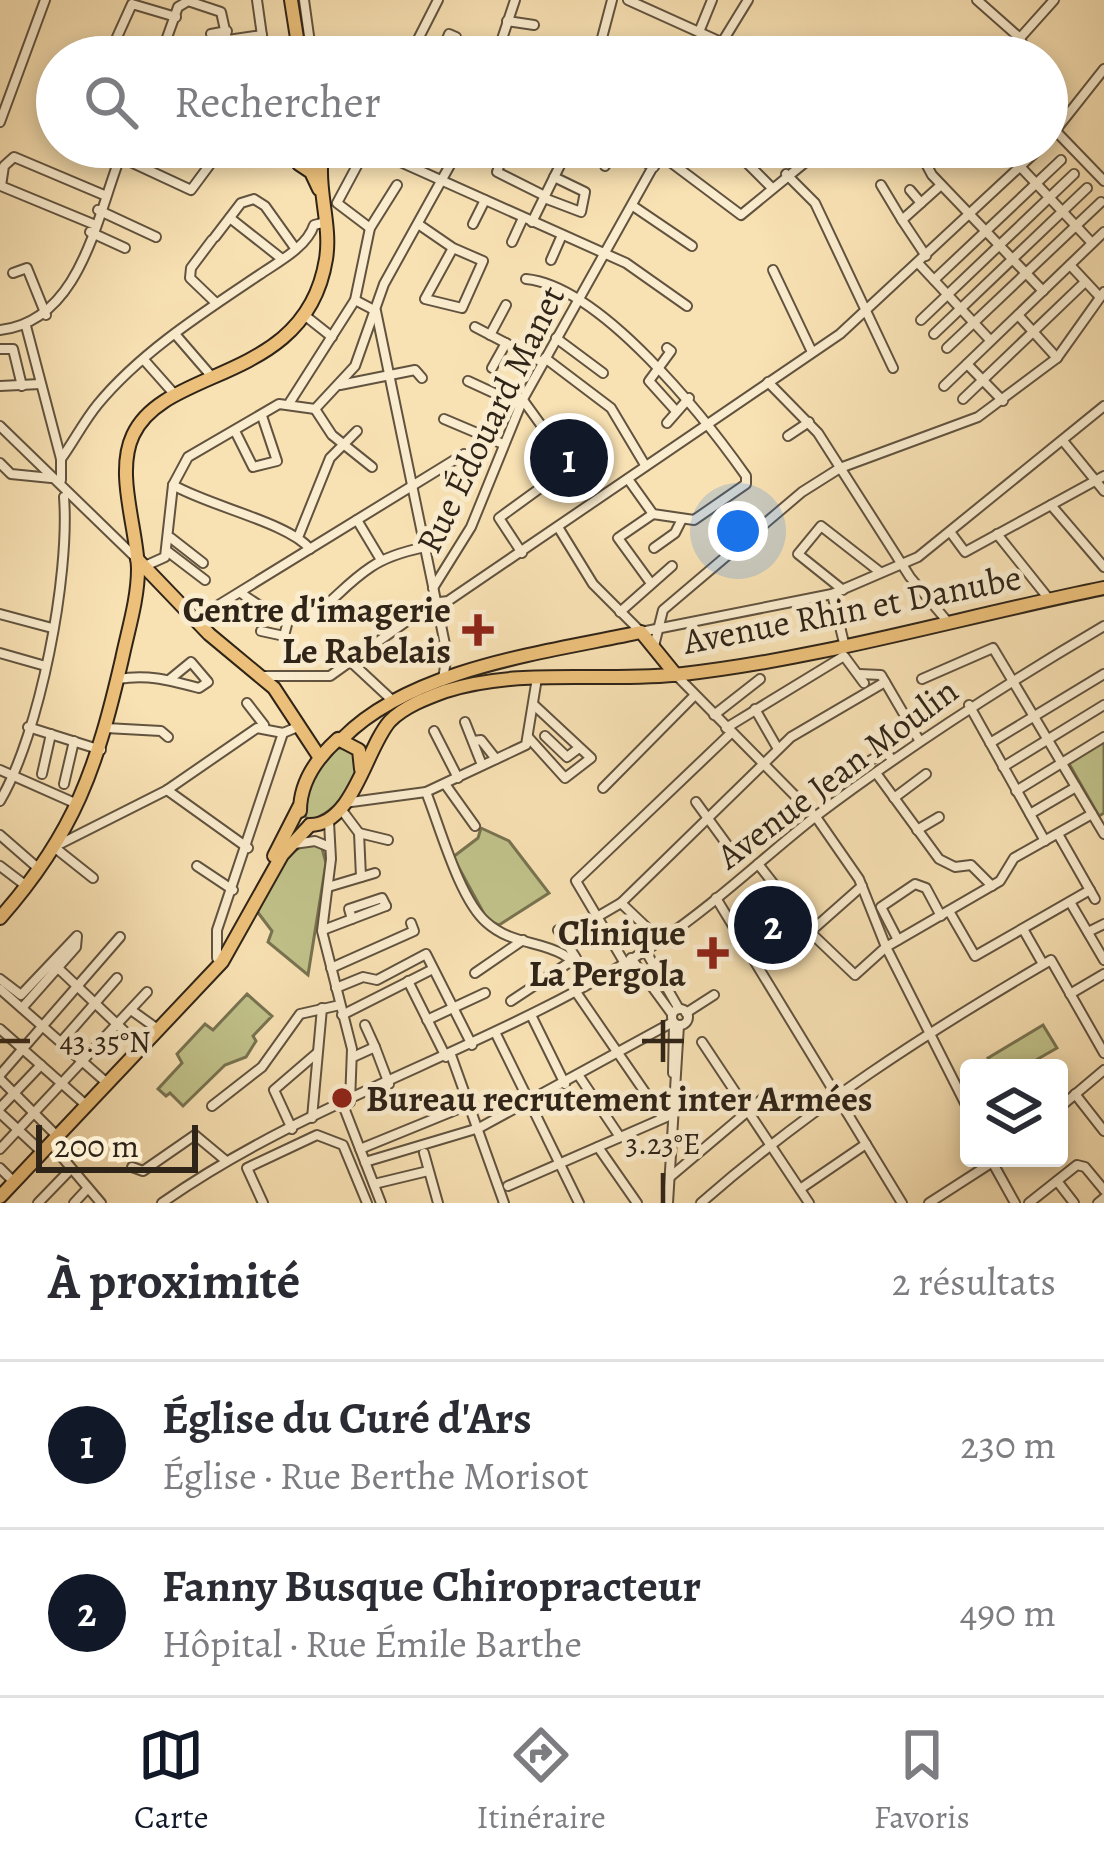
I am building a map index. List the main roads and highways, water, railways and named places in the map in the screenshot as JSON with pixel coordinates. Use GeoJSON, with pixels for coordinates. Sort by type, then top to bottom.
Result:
{"type":"FeatureCollection","features":[{"type":"Feature","properties":{"kind":"main road"},"geometry":{"type":"LineString","coordinates":[[289,0],[294,36]]}},
{"type":"Feature","properties":{"kind":"main road"},"geometry":{"type":"LineString","coordinates":[[0,918],[6,900],[26,886],[54,847],[79,804],[101,750],[140,570],[127,464],[131,437],[145,417],[273,346],[303,314],[326,259],[326,222],[312,168]]}},
{"type":"Feature","properties":{"kind":"main road"},"geometry":{"type":"LineString","coordinates":[[121,546],[136,537]]}},
{"type":"Feature","properties":{"kind":"main road"},"geometry":{"type":"LineString","coordinates":[[140,570],[157,579],[209,634],[277,682],[320,758]]}},
{"type":"Feature","properties":{"kind":"main road","name":"Avenue Rhin et Danube"},"geometry":{"type":"LineString","coordinates":[[319,824],[342,806],[388,724],[412,706],[462,687],[537,678],[676,675],[1104,588]]}},
{"type":"Feature","properties":{"kind":"main road"},"geometry":{"type":"LineString","coordinates":[[207,979],[299,807],[320,758],[340,738],[394,702],[464,668],[641,632],[676,675]]}},
{"type":"Feature","properties":{"kind":"main road"},"geometry":{"type":"LineString","coordinates":[[658,651],[659,675]]}},
{"type":"Feature","properties":{"kind":"main road"},"geometry":{"type":"LineString","coordinates":[[301,725],[340,738],[358,750],[360,770]]}},
{"type":"Feature","properties":{"kind":"main road"},"geometry":{"type":"LineString","coordinates":[[2,1198],[160,1031],[233,946],[293,844],[319,824],[299,807]]}},
{"type":"Feature","properties":{"kind":"place","name":"Église du Curé d'Ars"},"geometry":{"type":"Point","coordinates":[569,458]}},
{"type":"Feature","properties":{"kind":"place","name":"Centre d'imagerie Le Rabelais"},"geometry":{"type":"Point","coordinates":[478,630]}},
{"type":"Feature","properties":{"kind":"place","name":"Fanny Busque Chiropracteur"},"geometry":{"type":"Point","coordinates":[773,925]}},
{"type":"Feature","properties":{"kind":"place","name":"Clinique La Pergola"},"geometry":{"type":"Point","coordinates":[713,953]}},
{"type":"Feature","properties":{"kind":"place","name":"Bureau recrutement inter Armées"},"geometry":{"type":"Point","coordinates":[342,1098]}}]}
